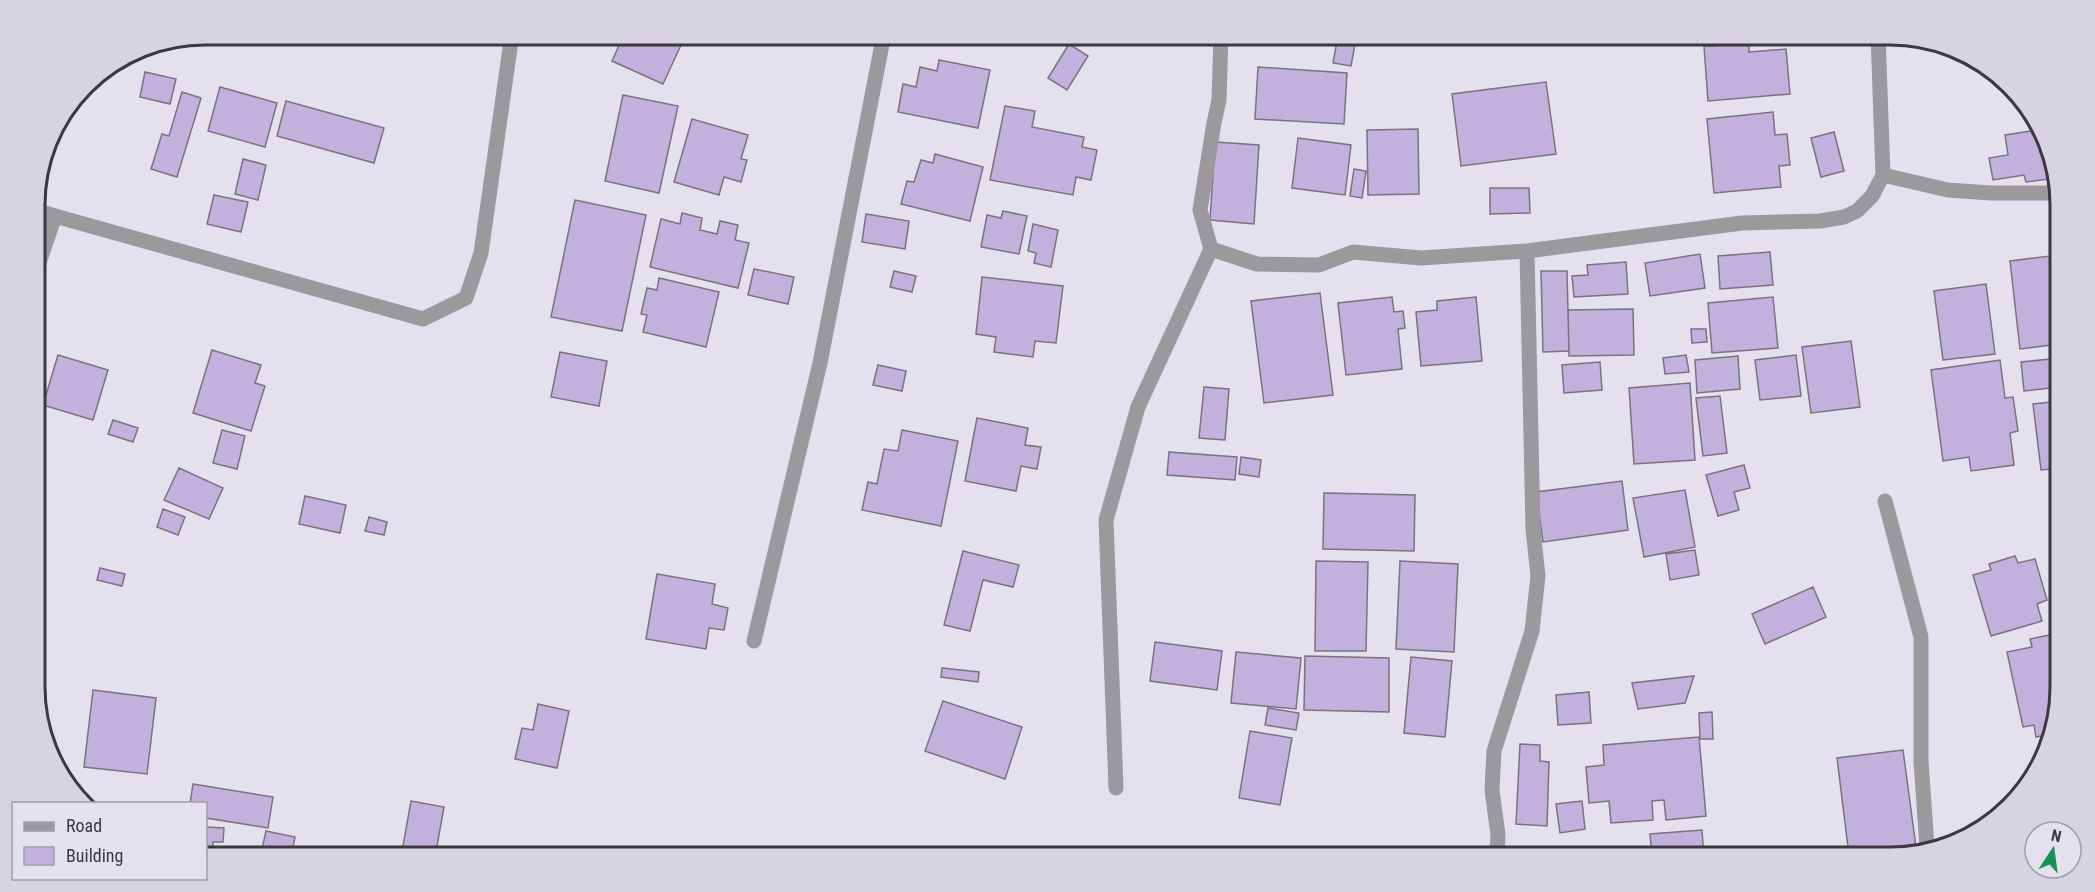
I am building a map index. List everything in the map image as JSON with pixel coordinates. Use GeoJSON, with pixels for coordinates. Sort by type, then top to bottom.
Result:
{"type":"FeatureCollection","features":[{"type":"Feature","properties":{"kind":"street"},"geometry":{"type":"LineString","coordinates":[[45,213],[423,319],[466,298],[481,253],[510,45]]}},
{"type":"Feature","properties":{"kind":"street"},"geometry":{"type":"LineString","coordinates":[[754,642],[820,363],[882,45]]}},
{"type":"Feature","properties":{"kind":"street"},"geometry":{"type":"LineString","coordinates":[[1116,788],[1106,520],[1138,407],[1211,249],[1200,210],[1220,100],[1221,45]]}},
{"type":"Feature","properties":{"kind":"street"},"geometry":{"type":"LineString","coordinates":[[1211,249],[1257,264],[1319,265],[1353,252],[1421,258],[1527,250],[1742,223],[1820,221],[1844,217],[1857,212],[1872,196],[1883,175],[1878,45]]}},
{"type":"Feature","properties":{"kind":"street"},"geometry":{"type":"LineString","coordinates":[[1883,175],[1948,190],[2049,193]]}},
{"type":"Feature","properties":{"kind":"street"},"geometry":{"type":"LineString","coordinates":[[45,245],[55,216]]}},
{"type":"Feature","properties":{"kind":"street"},"geometry":{"type":"LineString","coordinates":[[1497,847],[1492,790],[1494,751],[1532,631],[1538,576],[1533,529],[1527,250]]}},
{"type":"Feature","properties":{"kind":"street"},"geometry":{"type":"LineString","coordinates":[[1885,501],[1921,637],[1921,761],[1926,843]]}},
{"type":"Feature","properties":{"kind":"building"},"geometry":{"type":"Polygon","coordinates":[[[619,45],[681,45],[663,84],[612,61],[619,45]]]}},
{"type":"Feature","properties":{"kind":"building"},"geometry":{"type":"Polygon","coordinates":[[[1068,45],[1088,56],[1067,90],[1048,78],[1068,45]]]}},
{"type":"Feature","properties":{"kind":"building"},"geometry":{"type":"Polygon","coordinates":[[[1336,45],[1355,45],[1351,66],[1333,63],[1336,45]]]}},
{"type":"Feature","properties":{"kind":"building"},"geometry":{"type":"Polygon","coordinates":[[[1749,45],[1749,52],[1786,49],[1790,94],[1708,101],[1704,46],[1749,45]]]}},
{"type":"Feature","properties":{"kind":"building"},"geometry":{"type":"Polygon","coordinates":[[[939,60],[990,70],[978,128],[898,112],[903,84],[916,87],[920,67],[937,71],[939,60]]]}},
{"type":"Feature","properties":{"kind":"building"},"geometry":{"type":"Polygon","coordinates":[[[1258,67],[1347,73],[1344,124],[1255,119],[1258,67]]]}},
{"type":"Feature","properties":{"kind":"building"},"geometry":{"type":"Polygon","coordinates":[[[145,72],[176,79],[170,104],[140,97],[145,72]]]}},
{"type":"Feature","properties":{"kind":"building"},"geometry":{"type":"Polygon","coordinates":[[[1546,82],[1556,154],[1461,166],[1452,94],[1546,82]]]}},
{"type":"Feature","properties":{"kind":"building"},"geometry":{"type":"Polygon","coordinates":[[[220,87],[277,103],[265,147],[208,131],[220,87]]]}},
{"type":"Feature","properties":{"kind":"building"},"geometry":{"type":"Polygon","coordinates":[[[182,92],[201,98],[177,177],[151,169],[162,134],[169,136],[182,92]]]}},
{"type":"Feature","properties":{"kind":"building"},"geometry":{"type":"Polygon","coordinates":[[[623,95],[678,106],[659,193],[605,181],[623,95]]]}},
{"type":"Feature","properties":{"kind":"building"},"geometry":{"type":"Polygon","coordinates":[[[286,101],[384,128],[374,163],[277,136],[286,101]]]}},
{"type":"Feature","properties":{"kind":"building"},"geometry":{"type":"Polygon","coordinates":[[[1005,106],[1035,111],[1032,127],[1084,137],[1082,147],[1097,150],[1091,180],[1076,177],[1073,195],[990,180],[1005,106]]]}},
{"type":"Feature","properties":{"kind":"building"},"geometry":{"type":"Polygon","coordinates":[[[1773,112],[1775,135],[1787,134],[1790,165],[1779,166],[1781,187],[1714,193],[1707,119],[1773,112]]]}},
{"type":"Feature","properties":{"kind":"building"},"geometry":{"type":"Polygon","coordinates":[[[692,119],[748,135],[741,159],[747,160],[741,182],[724,177],[719,195],[674,182],[692,119]]]}},
{"type":"Feature","properties":{"kind":"building"},"geometry":{"type":"Polygon","coordinates":[[[1418,129],[1419,194],[1368,195],[1367,130],[1418,129]]]}},
{"type":"Feature","properties":{"kind":"building"},"geometry":{"type":"Polygon","coordinates":[[[2032,131],[2045,164],[2048,179],[2026,182],[2024,175],[1993,180],[1989,158],[2008,155],[2005,135],[2032,131]]]}},
{"type":"Feature","properties":{"kind":"building"},"geometry":{"type":"Polygon","coordinates":[[[1834,132],[1844,171],[1821,177],[1811,138],[1834,132]]]}},
{"type":"Feature","properties":{"kind":"building"},"geometry":{"type":"Polygon","coordinates":[[[1298,138],[1351,145],[1345,195],[1292,188],[1298,138]]]}},
{"type":"Feature","properties":{"kind":"building"},"geometry":{"type":"Polygon","coordinates":[[[1215,142],[1259,145],[1254,224],[1210,220],[1215,142]]]}},
{"type":"Feature","properties":{"kind":"building"},"geometry":{"type":"Polygon","coordinates":[[[935,154],[983,167],[970,221],[901,204],[907,181],[914,182],[921,160],[933,163],[935,154]]]}},
{"type":"Feature","properties":{"kind":"building"},"geometry":{"type":"Polygon","coordinates":[[[243,159],[266,165],[258,200],[235,194],[243,159]]]}},
{"type":"Feature","properties":{"kind":"building"},"geometry":{"type":"Polygon","coordinates":[[[1354,169],[1366,171],[1362,198],[1350,196],[1354,169]]]}},
{"type":"Feature","properties":{"kind":"building"},"geometry":{"type":"Polygon","coordinates":[[[1490,188],[1529,188],[1530,213],[1490,214],[1490,188]]]}},
{"type":"Feature","properties":{"kind":"building"},"geometry":{"type":"Polygon","coordinates":[[[214,195],[248,202],[241,232],[207,224],[214,195]]]}},
{"type":"Feature","properties":{"kind":"building"},"geometry":{"type":"Polygon","coordinates":[[[575,200],[646,215],[622,331],[551,317],[575,200]]]}},
{"type":"Feature","properties":{"kind":"building"},"geometry":{"type":"Polygon","coordinates":[[[1003,211],[1027,216],[1019,254],[981,247],[987,215],[1001,218],[1003,211]]]}},
{"type":"Feature","properties":{"kind":"building"},"geometry":{"type":"Polygon","coordinates":[[[682,213],[702,218],[700,230],[717,234],[720,221],[738,225],[735,240],[749,243],[738,288],[650,267],[661,219],[680,224],[682,213]]]}},
{"type":"Feature","properties":{"kind":"building"},"geometry":{"type":"Polygon","coordinates":[[[866,214],[909,221],[905,249],[862,242],[866,214]]]}},
{"type":"Feature","properties":{"kind":"building"},"geometry":{"type":"Polygon","coordinates":[[[1033,224],[1058,230],[1051,267],[1034,263],[1036,253],[1028,251],[1033,224]]]}},
{"type":"Feature","properties":{"kind":"building"},"geometry":{"type":"Polygon","coordinates":[[[1770,252],[1773,285],[1720,289],[1718,256],[1770,252]]]}},
{"type":"Feature","properties":{"kind":"building"},"geometry":{"type":"Polygon","coordinates":[[[1700,254],[1705,288],[1650,296],[1645,263],[1700,254]]]}},
{"type":"Feature","properties":{"kind":"building"},"geometry":{"type":"Polygon","coordinates":[[[2050,256],[2050,345],[2020,349],[2010,261],[2050,256]]]}},
{"type":"Feature","properties":{"kind":"building"},"geometry":{"type":"Polygon","coordinates":[[[1626,262],[1628,294],[1574,297],[1572,276],[1588,275],[1587,265],[1626,262]]]}},
{"type":"Feature","properties":{"kind":"building"},"geometry":{"type":"Polygon","coordinates":[[[754,269],[794,277],[788,304],[748,295],[754,269]]]}},
{"type":"Feature","properties":{"kind":"building"},"geometry":{"type":"Polygon","coordinates":[[[894,271],[916,276],[912,292],[890,287],[894,271]]]}},
{"type":"Feature","properties":{"kind":"building"},"geometry":{"type":"Polygon","coordinates":[[[1541,271],[1567,271],[1569,351],[1543,352],[1541,271]]]}},
{"type":"Feature","properties":{"kind":"building"},"geometry":{"type":"Polygon","coordinates":[[[982,277],[1063,286],[1056,343],[1035,341],[1033,357],[994,352],[996,337],[976,334],[982,277]]]}},
{"type":"Feature","properties":{"kind":"building"},"geometry":{"type":"Polygon","coordinates":[[[659,278],[719,292],[706,347],[643,332],[647,315],[641,314],[647,288],[657,290],[659,278]]]}},
{"type":"Feature","properties":{"kind":"building"},"geometry":{"type":"Polygon","coordinates":[[[1986,284],[1995,354],[1943,360],[1934,291],[1986,284]]]}},
{"type":"Feature","properties":{"kind":"building"},"geometry":{"type":"Polygon","coordinates":[[[1320,293],[1333,395],[1264,403],[1251,301],[1320,293]]]}},
{"type":"Feature","properties":{"kind":"building"},"geometry":{"type":"Polygon","coordinates":[[[1392,297],[1394,312],[1403,311],[1405,328],[1398,329],[1402,369],[1346,375],[1338,303],[1392,297]]]}},
{"type":"Feature","properties":{"kind":"building"},"geometry":{"type":"Polygon","coordinates":[[[1476,297],[1482,361],[1421,366],[1416,312],[1437,310],[1437,301],[1476,297]]]}},
{"type":"Feature","properties":{"kind":"building"},"geometry":{"type":"Polygon","coordinates":[[[1773,297],[1778,348],[1712,353],[1708,303],[1773,297]]]}},
{"type":"Feature","properties":{"kind":"building"},"geometry":{"type":"Polygon","coordinates":[[[1633,309],[1634,355],[1569,356],[1568,310],[1633,309]]]}},
{"type":"Feature","properties":{"kind":"building"},"geometry":{"type":"Polygon","coordinates":[[[1691,329],[1706,329],[1707,342],[1692,343],[1691,329]]]}},
{"type":"Feature","properties":{"kind":"building"},"geometry":{"type":"Polygon","coordinates":[[[1851,341],[1860,407],[1811,413],[1802,347],[1851,341]]]}},
{"type":"Feature","properties":{"kind":"building"},"geometry":{"type":"Polygon","coordinates":[[[212,350],[261,365],[255,383],[265,386],[251,431],[193,413],[212,350]]]}},
{"type":"Feature","properties":{"kind":"building"},"geometry":{"type":"Polygon","coordinates":[[[560,352],[607,361],[599,406],[551,397],[560,352]]]}},
{"type":"Feature","properties":{"kind":"building"},"geometry":{"type":"Polygon","coordinates":[[[58,355],[108,370],[93,420],[45,406],[45,398],[58,355]]]}},
{"type":"Feature","properties":{"kind":"building"},"geometry":{"type":"Polygon","coordinates":[[[1686,355],[1689,372],[1665,374],[1663,358],[1686,355]]]}},
{"type":"Feature","properties":{"kind":"building"},"geometry":{"type":"Polygon","coordinates":[[[1796,355],[1801,396],[1760,400],[1755,360],[1796,355]]]}},
{"type":"Feature","properties":{"kind":"building"},"geometry":{"type":"Polygon","coordinates":[[[1738,356],[1740,389],[1697,393],[1695,360],[1738,356]]]}},
{"type":"Feature","properties":{"kind":"building"},"geometry":{"type":"Polygon","coordinates":[[[2050,359],[2050,388],[2024,391],[2021,362],[2050,359]]]}},
{"type":"Feature","properties":{"kind":"building"},"geometry":{"type":"Polygon","coordinates":[[[2000,360],[2005,398],[2013,397],[2018,431],[2010,433],[2014,465],[1971,471],[1969,457],[1943,461],[1931,370],[2000,360]]]}},
{"type":"Feature","properties":{"kind":"building"},"geometry":{"type":"Polygon","coordinates":[[[1600,362],[1602,390],[1564,393],[1562,365],[1600,362]]]}},
{"type":"Feature","properties":{"kind":"building"},"geometry":{"type":"Polygon","coordinates":[[[878,365],[906,371],[902,391],[873,385],[878,365]]]}},
{"type":"Feature","properties":{"kind":"building"},"geometry":{"type":"Polygon","coordinates":[[[1690,383],[1695,460],[1634,464],[1629,388],[1690,383]]]}},
{"type":"Feature","properties":{"kind":"building"},"geometry":{"type":"Polygon","coordinates":[[[1204,387],[1229,389],[1225,440],[1199,438],[1204,387]]]}},
{"type":"Feature","properties":{"kind":"building"},"geometry":{"type":"Polygon","coordinates":[[[1720,396],[1727,453],[1703,456],[1696,398],[1720,396]]]}},
{"type":"Feature","properties":{"kind":"building"},"geometry":{"type":"Polygon","coordinates":[[[2050,402],[2050,469],[2041,470],[2033,404],[2050,402]]]}},
{"type":"Feature","properties":{"kind":"building"},"geometry":{"type":"Polygon","coordinates":[[[977,418],[1028,428],[1025,445],[1041,447],[1037,469],[1021,466],[1016,491],[965,481],[977,418]]]}},
{"type":"Feature","properties":{"kind":"building"},"geometry":{"type":"Polygon","coordinates":[[[113,420],[138,428],[133,442],[108,434],[113,420]]]}},
{"type":"Feature","properties":{"kind":"building"},"geometry":{"type":"Polygon","coordinates":[[[222,430],[245,436],[237,469],[213,463],[222,430]]]}},
{"type":"Feature","properties":{"kind":"building"},"geometry":{"type":"Polygon","coordinates":[[[902,430],[958,441],[941,526],[862,510],[868,482],[877,484],[884,449],[898,451],[902,430]]]}},
{"type":"Feature","properties":{"kind":"building"},"geometry":{"type":"Polygon","coordinates":[[[1169,452],[1237,457],[1235,480],[1167,475],[1169,452]]]}},
{"type":"Feature","properties":{"kind":"building"},"geometry":{"type":"Polygon","coordinates":[[[1241,457],[1261,460],[1259,477],[1239,474],[1241,457]]]}},
{"type":"Feature","properties":{"kind":"building"},"geometry":{"type":"Polygon","coordinates":[[[1744,465],[1750,488],[1734,492],[1739,510],[1718,516],[1706,475],[1744,465]]]}},
{"type":"Feature","properties":{"kind":"building"},"geometry":{"type":"Polygon","coordinates":[[[179,468],[223,488],[209,519],[164,500],[179,468]]]}},
{"type":"Feature","properties":{"kind":"building"},"geometry":{"type":"Polygon","coordinates":[[[1622,481],[1628,530],[1543,542],[1536,492],[1622,481]]]}},
{"type":"Feature","properties":{"kind":"building"},"geometry":{"type":"Polygon","coordinates":[[[1685,490],[1695,547],[1644,557],[1633,498],[1685,490]]]}},
{"type":"Feature","properties":{"kind":"building"},"geometry":{"type":"Polygon","coordinates":[[[1324,493],[1415,495],[1414,551],[1323,549],[1324,493]]]}},
{"type":"Feature","properties":{"kind":"building"},"geometry":{"type":"Polygon","coordinates":[[[305,496],[346,505],[340,533],[299,524],[305,496]]]}},
{"type":"Feature","properties":{"kind":"building"},"geometry":{"type":"Polygon","coordinates":[[[163,509],[185,517],[178,535],[157,527],[163,509]]]}},
{"type":"Feature","properties":{"kind":"building"},"geometry":{"type":"Polygon","coordinates":[[[369,517],[387,522],[384,535],[365,531],[369,517]]]}},
{"type":"Feature","properties":{"kind":"building"},"geometry":{"type":"Polygon","coordinates":[[[1695,550],[1699,575],[1670,580],[1666,554],[1695,550]]]}},
{"type":"Feature","properties":{"kind":"building"},"geometry":{"type":"Polygon","coordinates":[[[963,551],[1019,565],[1013,587],[983,580],[970,631],[944,625],[963,551]]]}},
{"type":"Feature","properties":{"kind":"building"},"geometry":{"type":"Polygon","coordinates":[[[2015,556],[2018,563],[2035,559],[2047,600],[2037,604],[2042,621],[1991,636],[1973,575],[1991,570],[1989,564],[2015,556]]]}},
{"type":"Feature","properties":{"kind":"building"},"geometry":{"type":"Polygon","coordinates":[[[1316,561],[1368,562],[1366,651],[1315,651],[1316,561]]]}},
{"type":"Feature","properties":{"kind":"building"},"geometry":{"type":"Polygon","coordinates":[[[1400,561],[1458,564],[1454,652],[1396,649],[1400,561]]]}},
{"type":"Feature","properties":{"kind":"building"},"geometry":{"type":"Polygon","coordinates":[[[100,568],[125,574],[122,586],[97,580],[100,568]]]}},
{"type":"Feature","properties":{"kind":"building"},"geometry":{"type":"Polygon","coordinates":[[[657,574],[715,584],[712,604],[728,608],[724,630],[709,628],[706,649],[646,639],[657,574]]]}},
{"type":"Feature","properties":{"kind":"building"},"geometry":{"type":"Polygon","coordinates":[[[1813,587],[1826,617],[1765,644],[1752,614],[1813,587]]]}},
{"type":"Feature","properties":{"kind":"building"},"geometry":{"type":"Polygon","coordinates":[[[2050,635],[2049,708],[2042,736],[2036,737],[2034,725],[2023,727],[2007,652],[2032,647],[2030,639],[2050,635]]]}},
{"type":"Feature","properties":{"kind":"building"},"geometry":{"type":"Polygon","coordinates":[[[1155,642],[1222,651],[1217,690],[1150,681],[1155,642]]]}},
{"type":"Feature","properties":{"kind":"building"},"geometry":{"type":"Polygon","coordinates":[[[1236,652],[1301,658],[1296,709],[1231,703],[1236,652]]]}},
{"type":"Feature","properties":{"kind":"building"},"geometry":{"type":"Polygon","coordinates":[[[1305,656],[1389,658],[1389,712],[1304,710],[1305,656]]]}},
{"type":"Feature","properties":{"kind":"building"},"geometry":{"type":"Polygon","coordinates":[[[1411,657],[1452,661],[1445,737],[1404,733],[1411,657]]]}},
{"type":"Feature","properties":{"kind":"building"},"geometry":{"type":"Polygon","coordinates":[[[942,668],[979,672],[978,682],[941,677],[942,668]]]}},
{"type":"Feature","properties":{"kind":"building"},"geometry":{"type":"Polygon","coordinates":[[[1694,676],[1685,703],[1638,709],[1632,683],[1694,676]]]}},
{"type":"Feature","properties":{"kind":"building"},"geometry":{"type":"Polygon","coordinates":[[[93,690],[156,698],[147,774],[84,767],[93,690]]]}},
{"type":"Feature","properties":{"kind":"building"},"geometry":{"type":"Polygon","coordinates":[[[1589,692],[1591,723],[1558,725],[1556,695],[1589,692]]]}},
{"type":"Feature","properties":{"kind":"building"},"geometry":{"type":"Polygon","coordinates":[[[943,701],[1022,727],[1005,779],[925,751],[943,701]]]}},
{"type":"Feature","properties":{"kind":"building"},"geometry":{"type":"Polygon","coordinates":[[[538,704],[569,711],[557,768],[515,759],[522,728],[533,730],[538,704]]]}},
{"type":"Feature","properties":{"kind":"building"},"geometry":{"type":"Polygon","coordinates":[[[1268,708],[1299,713],[1296,730],[1265,725],[1268,708]]]}},
{"type":"Feature","properties":{"kind":"building"},"geometry":{"type":"Polygon","coordinates":[[[1712,712],[1713,739],[1700,739],[1699,713],[1712,712]]]}},
{"type":"Feature","properties":{"kind":"building"},"geometry":{"type":"Polygon","coordinates":[[[1250,731],[1292,738],[1280,805],[1239,798],[1250,731]]]}},
{"type":"Feature","properties":{"kind":"building"},"geometry":{"type":"Polygon","coordinates":[[[1699,737],[1706,816],[1666,820],[1664,800],[1652,801],[1653,820],[1611,823],[1609,801],[1589,803],[1586,767],[1604,765],[1603,745],[1699,737]]]}},
{"type":"Feature","properties":{"kind":"building"},"geometry":{"type":"Polygon","coordinates":[[[1520,744],[1540,745],[1540,761],[1549,762],[1547,826],[1516,824],[1520,744]]]}},
{"type":"Feature","properties":{"kind":"building"},"geometry":{"type":"Polygon","coordinates":[[[1903,750],[1916,845],[1848,847],[1837,758],[1903,750]]]}},
{"type":"Feature","properties":{"kind":"building"},"geometry":{"type":"Polygon","coordinates":[[[193,784],[273,797],[268,828],[207,818],[207,802],[190,802],[193,784]]]}},
{"type":"Feature","properties":{"kind":"building"},"geometry":{"type":"Polygon","coordinates":[[[411,801],[444,807],[437,847],[403,847],[411,801]]]}},
{"type":"Feature","properties":{"kind":"building"},"geometry":{"type":"Polygon","coordinates":[[[1582,801],[1585,829],[1560,833],[1556,804],[1582,801]]]}},
{"type":"Feature","properties":{"kind":"building"},"geometry":{"type":"Polygon","coordinates":[[[207,827],[224,828],[223,842],[213,842],[213,847],[207,847],[207,827]]]}},
{"type":"Feature","properties":{"kind":"building"},"geometry":{"type":"Polygon","coordinates":[[[1702,830],[1703,847],[1651,847],[1650,834],[1702,830]]]}},
{"type":"Feature","properties":{"kind":"building"},"geometry":{"type":"Polygon","coordinates":[[[266,831],[295,837],[293,847],[263,847],[266,831]]]}}]}
